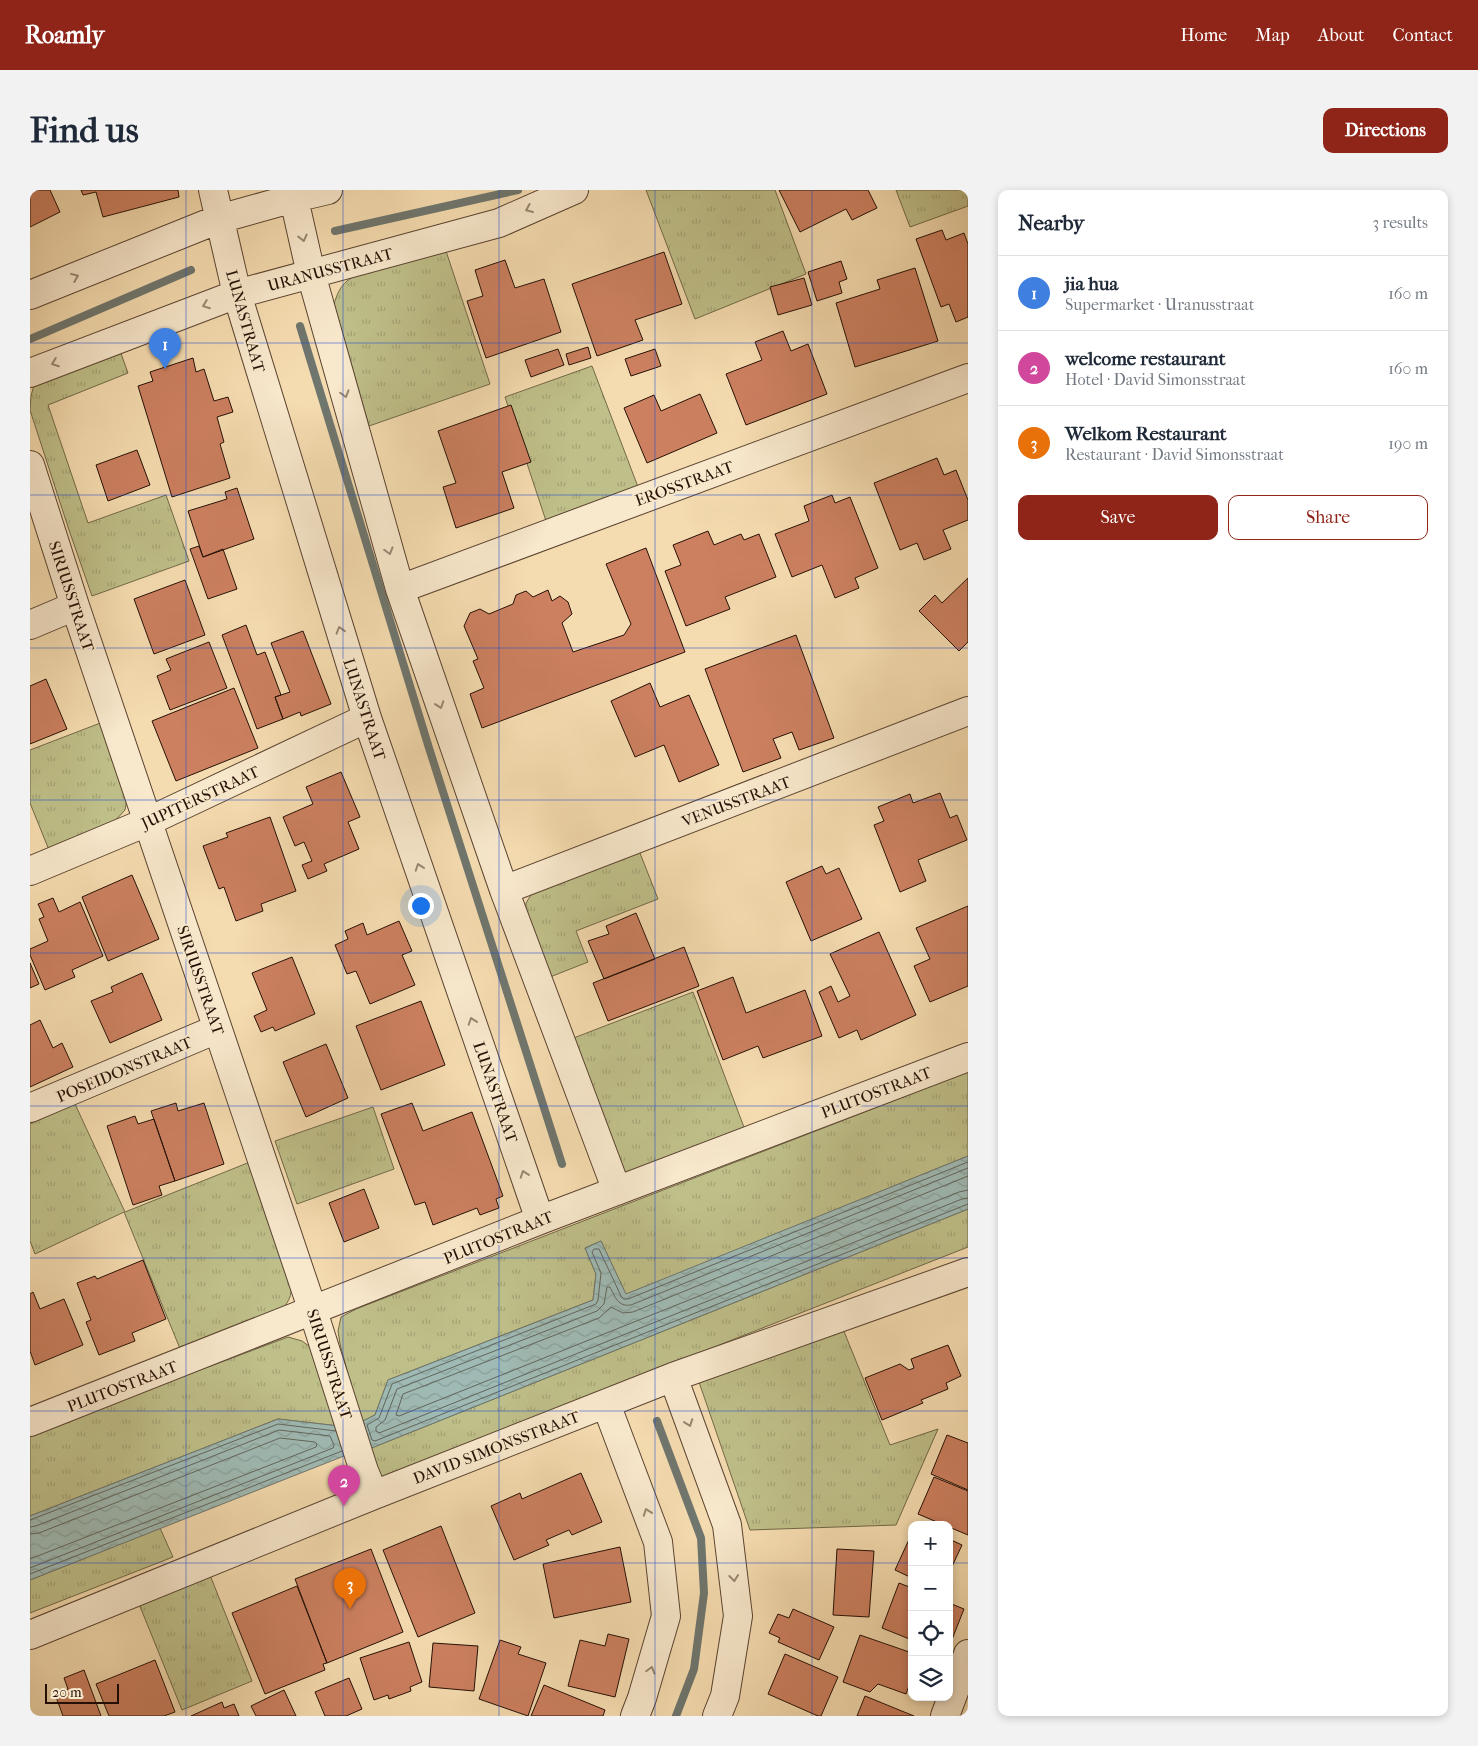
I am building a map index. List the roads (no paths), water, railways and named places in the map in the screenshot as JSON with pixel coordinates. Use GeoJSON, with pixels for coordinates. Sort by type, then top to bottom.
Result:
{"type":"FeatureCollection","features":[{"type":"Feature","properties":{"kind":"street","name":"LUNASTRAAT"},"geometry":{"type":"LineString","coordinates":[[213,190],[236,294],[367,718],[540,1220]]}},
{"type":"Feature","properties":{"kind":"street"},"geometry":{"type":"LineString","coordinates":[[30,295],[219,219],[293,194],[328,190]]}},
{"type":"Feature","properties":{"kind":"street","name":"URANUSSTRAAT"},"geometry":{"type":"LineString","coordinates":[[30,373],[236,294],[499,223],[574,190]]}},
{"type":"Feature","properties":{"kind":"street"},"geometry":{"type":"LineString","coordinates":[[293,194],[311,274],[400,589],[504,890],[617,1191]]}},
{"type":"Feature","properties":{"kind":"street","name":"EROSSTRAAT"},"geometry":{"type":"LineString","coordinates":[[400,589],[968,378]]}},
{"type":"Feature","properties":{"kind":"street","name":"SIRIUSSTRAAT"},"geometry":{"type":"LineString","coordinates":[[30,465],[75,606],[313,1311],[369,1483]]}},
{"type":"Feature","properties":{"kind":"street"},"geometry":{"type":"LineString","coordinates":[[30,625],[75,606]]}},
{"type":"Feature","properties":{"kind":"street","name":"VENUSSTRAAT"},"geometry":{"type":"LineString","coordinates":[[504,890],[968,711]]}},
{"type":"Feature","properties":{"kind":"street","name":"JUPITERSTRAAT"},"geometry":{"type":"LineString","coordinates":[[30,871],[147,822],[367,718]]}},
{"type":"Feature","properties":{"kind":"street","name":"POSEIDONSTRAAT"},"geometry":{"type":"LineString","coordinates":[[30,1108],[217,1029]]}},
{"type":"Feature","properties":{"kind":"street","name":"PLUTOSTRAAT"},"geometry":{"type":"LineString","coordinates":[[30,1422],[540,1220],[968,1057]]}},
{"type":"Feature","properties":{"kind":"street","name":"DAVID SIMONSSTRAAT"},"geometry":{"type":"LineString","coordinates":[[30,1635],[369,1483],[606,1404],[673,1377],[968,1272]]}},
{"type":"Feature","properties":{"kind":"street"},"geometry":{"type":"LineString","coordinates":[[673,1377],[727,1526],[738,1616],[724,1696],[717,1716]]}},
{"type":"Feature","properties":{"kind":"street"},"geometry":{"type":"LineString","coordinates":[[606,1404],[658,1542],[666,1616],[635,1716]]}},
{"type":"Feature","properties":{"kind":"street"},"geometry":{"type":"LineString","coordinates":[[945,1716],[968,1654]]}},
{"type":"Feature","properties":{"kind":"water"},"geometry":{"type":"Polygon","coordinates":[[[968,1156],[968,1209],[369,1449],[361,1422],[375,1415],[388,1380],[593,1300],[596,1274],[585,1248],[601,1241],[626,1294],[968,1156]]]}},
{"type":"Feature","properties":{"kind":"water"},"geometry":{"type":"Polygon","coordinates":[[[278,1419],[339,1426],[349,1454],[30,1580],[30,1516],[278,1419]]]}},
{"type":"Feature","properties":{"kind":"waterway"},"geometry":{"type":"LineString","coordinates":[[335,231],[518,190]]}},
{"type":"Feature","properties":{"kind":"waterway"},"geometry":{"type":"LineString","coordinates":[[30,339],[191,270]]}},
{"type":"Feature","properties":{"kind":"waterway"},"geometry":{"type":"LineString","coordinates":[[300,326],[429,748],[562,1164]]}},
{"type":"Feature","properties":{"kind":"waterway"},"geometry":{"type":"LineString","coordinates":[[657,1421],[701,1538],[704,1593],[694,1669],[676,1716]]}},
{"type":"Feature","properties":{"kind":"place","name":"jia hua"},"geometry":{"type":"Point","coordinates":[165,369]}},
{"type":"Feature","properties":{"kind":"place","name":"welcome restaurant"},"geometry":{"type":"Point","coordinates":[344,1506]}},
{"type":"Feature","properties":{"kind":"place","name":"Welkom Restaurant"},"geometry":{"type":"Point","coordinates":[350,1609]}}]}
